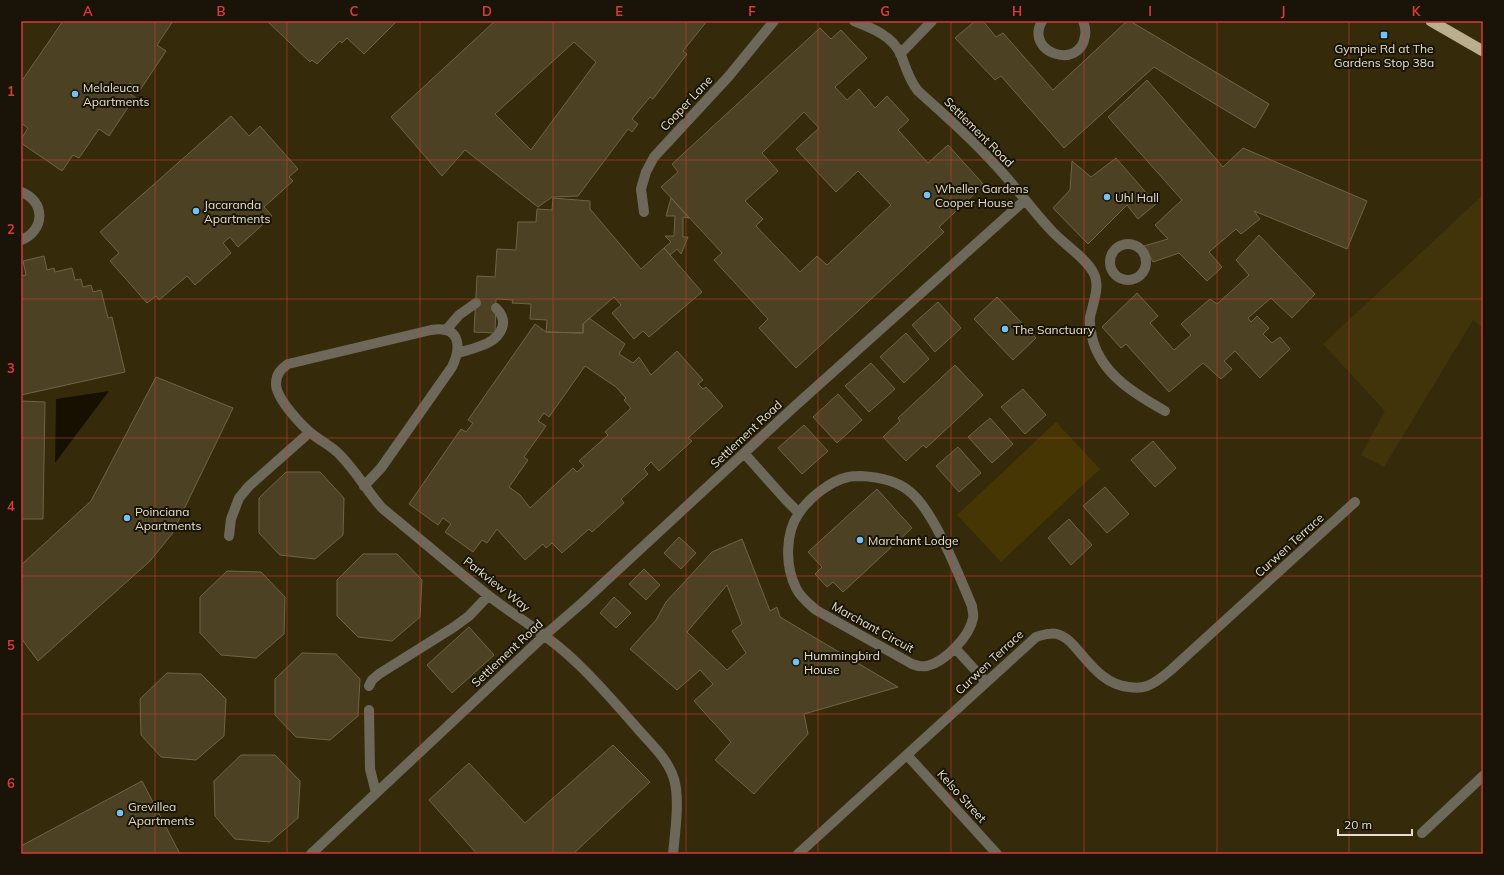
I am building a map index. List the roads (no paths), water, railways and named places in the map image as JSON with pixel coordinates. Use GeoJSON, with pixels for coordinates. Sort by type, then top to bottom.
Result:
{"type":"FeatureCollection","features":[{"type":"Feature","properties":{"kind":"highway"},"geometry":{"type":"LineString","coordinates":[[1431,21],[1483,51]]}},
{"type":"Feature","properties":{"kind":"street","name":"Cooper Lane"},"geometry":{"type":"LineString","coordinates":[[644,212],[641,189],[646,172],[654,157],[729,76],[774,21]]}},
{"type":"Feature","properties":{"kind":"street","name":"Settlement Road"},"geometry":{"type":"LineString","coordinates":[[311,854],[545,635],[943,272],[1025,200],[1000,169],[972,140],[912,84],[896,46],[888,37],[854,21]]}},
{"type":"Feature","properties":{"kind":"street"},"geometry":{"type":"LineString","coordinates":[[900,54],[932,21]]}},
{"type":"Feature","properties":{"kind":"street"},"geometry":{"type":"LineString","coordinates":[[1040,22],[1039,38],[1042,45],[1054,54],[1061,56],[1075,52],[1080,47],[1086,32],[1083,21]]}},
{"type":"Feature","properties":{"kind":"street"},"geometry":{"type":"LineString","coordinates":[[21,192],[28,194],[35,201],[40,217],[33,233],[21,240]]}},
{"type":"Feature","properties":{"kind":"street"},"geometry":{"type":"LineString","coordinates":[[1025,200],[1057,237],[1087,264],[1094,273],[1096,283],[1090,318],[1091,332],[1096,350],[1104,364],[1120,381],[1137,395],[1165,411]]}},
{"type":"Feature","properties":{"kind":"street"},"geometry":{"type":"LineString","coordinates":[[1094,273],[1110,266]]}},
{"type":"Feature","properties":{"kind":"street"},"geometry":{"type":"LineString","coordinates":[[364,486],[381,468],[448,373],[458,353],[458,343],[452,333],[446,330],[459,315],[476,303]]}},
{"type":"Feature","properties":{"kind":"street"},"geometry":{"type":"LineString","coordinates":[[458,353],[486,344],[498,336],[503,324],[503,318],[501,313],[496,308]]}},
{"type":"Feature","properties":{"kind":"street","name":"Parkview Way"},"geometry":{"type":"LineString","coordinates":[[446,330],[440,328],[288,364],[281,369],[277,375],[277,392],[292,413],[310,432],[339,454],[349,464],[364,486],[382,508],[488,596],[545,635],[578,663],[668,764],[677,789],[676,828],[673,854]]}},
{"type":"Feature","properties":{"kind":"street"},"geometry":{"type":"LineString","coordinates":[[229,536],[231,519],[239,498],[249,486],[310,432]]}},
{"type":"Feature","properties":{"kind":"street"},"geometry":{"type":"LineString","coordinates":[[744,453],[799,513]]}},
{"type":"Feature","properties":{"kind":"street","name":"Marchant Circuit"},"geometry":{"type":"LineString","coordinates":[[875,476],[908,490],[923,506],[936,526],[972,606],[973,617],[970,626],[955,648],[934,664],[920,667],[912,664],[816,610],[805,600],[796,589],[791,575],[788,559],[792,526],[799,513],[810,500],[823,490],[848,477],[875,476]]}},
{"type":"Feature","properties":{"kind":"street","name":"Curwen Terrace"},"geometry":{"type":"LineString","coordinates":[[798,854],[1036,637],[1047,633],[1065,637],[1099,674],[1111,682],[1122,687],[1135,688],[1147,686],[1172,669],[1355,502]]}},
{"type":"Feature","properties":{"kind":"street"},"geometry":{"type":"LineString","coordinates":[[369,686],[372,680],[379,674],[469,616],[488,596]]}},
{"type":"Feature","properties":{"kind":"street"},"geometry":{"type":"LineString","coordinates":[[955,648],[986,682]]}},
{"type":"Feature","properties":{"kind":"street"},"geometry":{"type":"LineString","coordinates":[[369,710],[370,769],[376,793]]}},
{"type":"Feature","properties":{"kind":"street","name":"Kelso Street"},"geometry":{"type":"LineString","coordinates":[[907,756],[997,854]]}},
{"type":"Feature","properties":{"kind":"street"},"geometry":{"type":"LineString","coordinates":[[1422,833],[1483,776]]}},
{"type":"Feature","properties":{"kind":"place","name":"Gympie Rd at The Gardens Stop 38a"},"geometry":{"type":"Point","coordinates":[1384,35]}},
{"type":"Feature","properties":{"kind":"place","name":"Melaleuca Apartments"},"geometry":{"type":"Point","coordinates":[75,94]}},
{"type":"Feature","properties":{"kind":"place","name":"Wheller Gardens Cooper House"},"geometry":{"type":"Point","coordinates":[927,195]}},
{"type":"Feature","properties":{"kind":"place","name":"Uhl Hall"},"geometry":{"type":"Point","coordinates":[1107,197]}},
{"type":"Feature","properties":{"kind":"place","name":"Jacaranda Apartments"},"geometry":{"type":"Point","coordinates":[196,211]}},
{"type":"Feature","properties":{"kind":"place","name":"The Sanctuary"},"geometry":{"type":"Point","coordinates":[1005,329]}},
{"type":"Feature","properties":{"kind":"place","name":"Poinciana Apartments"},"geometry":{"type":"Point","coordinates":[127,518]}},
{"type":"Feature","properties":{"kind":"place","name":"Marchant Lodge"},"geometry":{"type":"Point","coordinates":[860,540]}},
{"type":"Feature","properties":{"kind":"place","name":"Hummingbird House"},"geometry":{"type":"Point","coordinates":[796,662]}},
{"type":"Feature","properties":{"kind":"place","name":"Grevillea Apartments"},"geometry":{"type":"Point","coordinates":[120,813]}}]}
